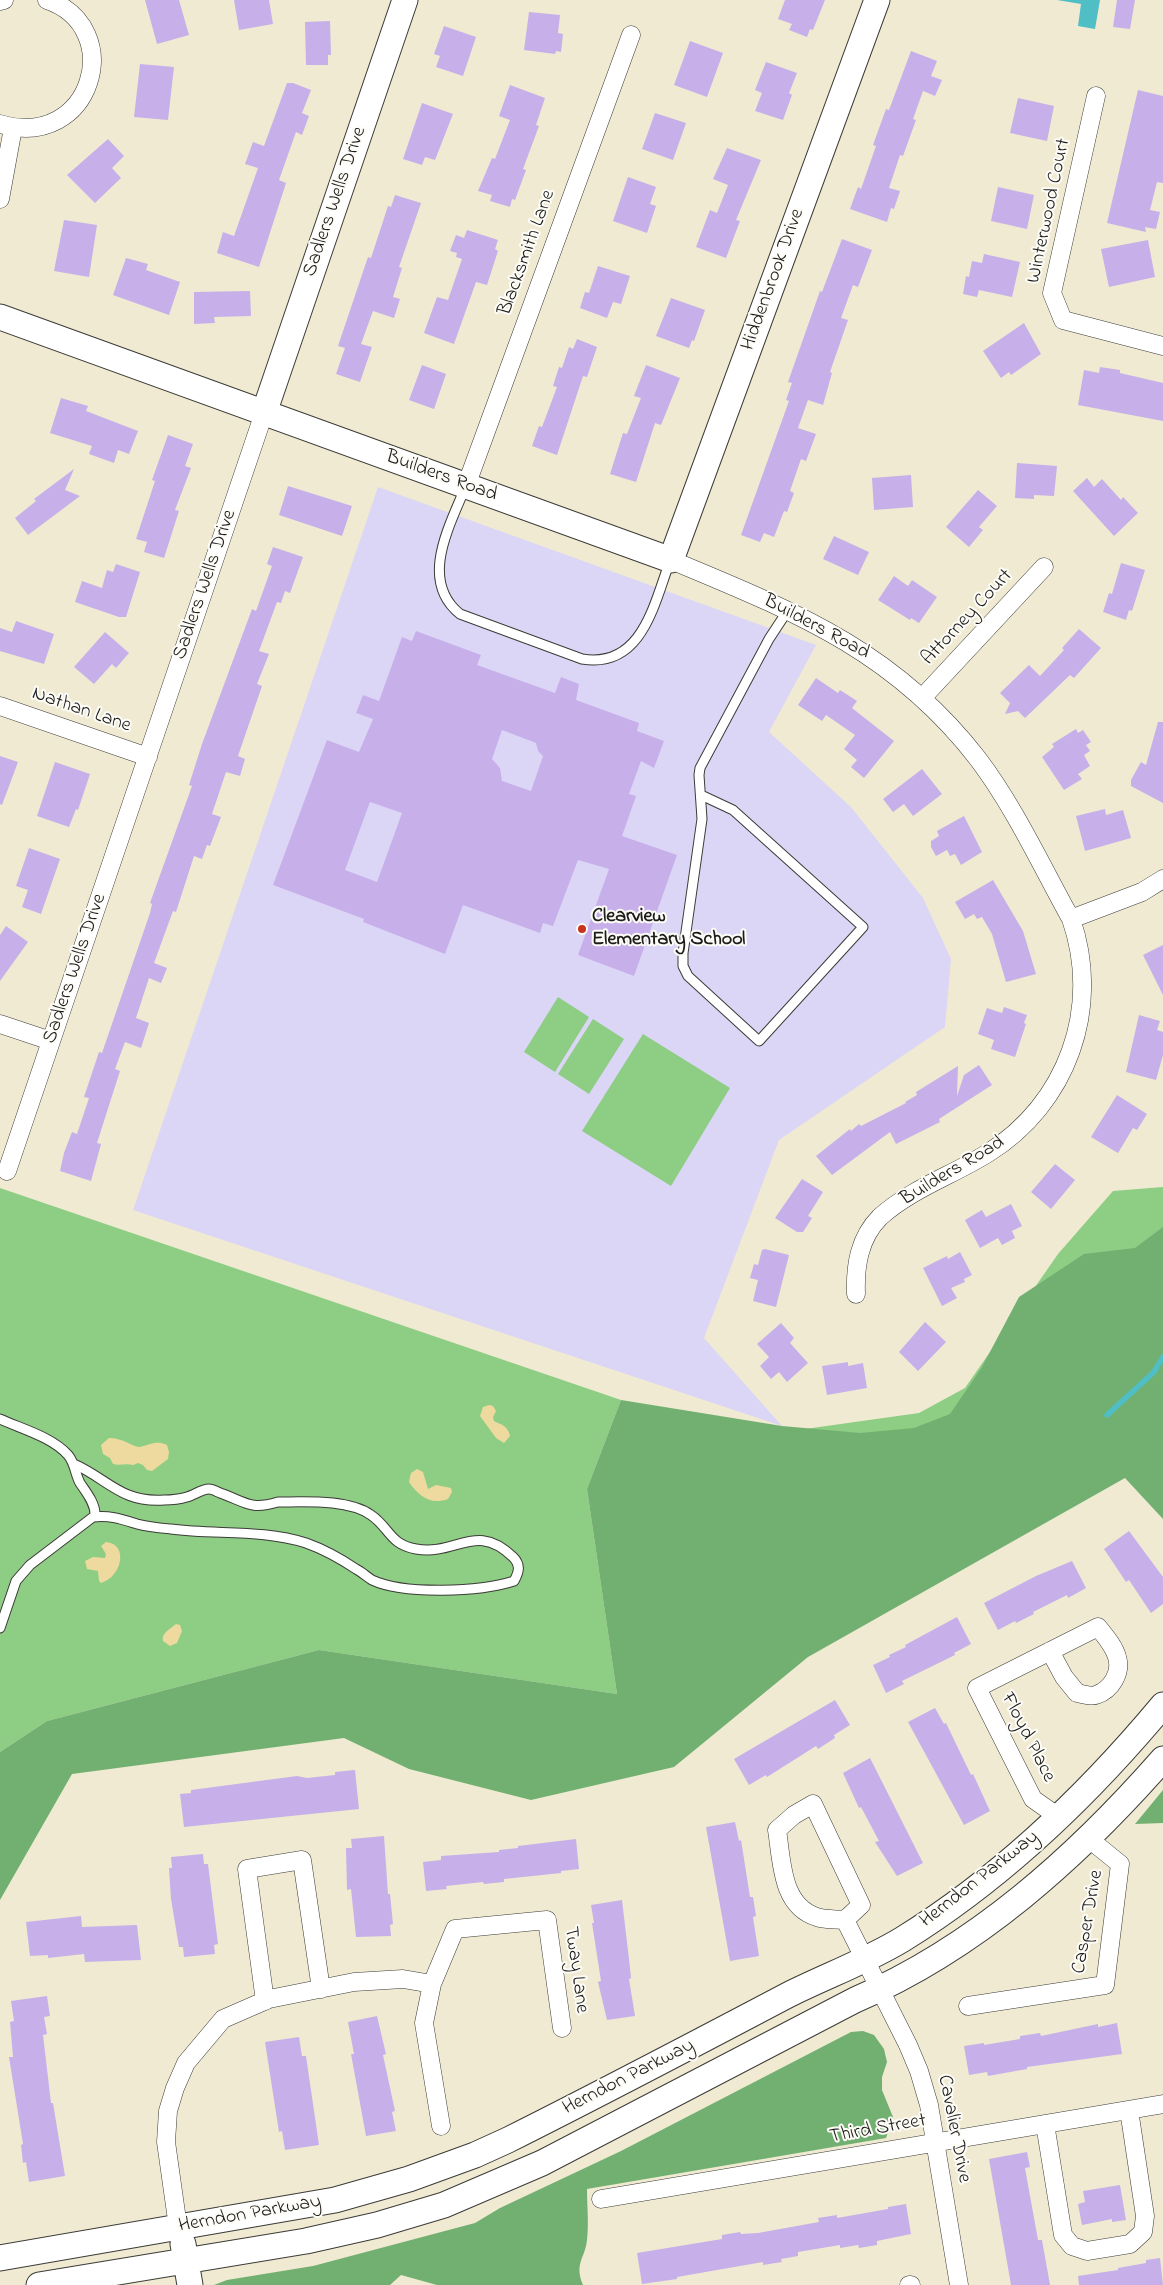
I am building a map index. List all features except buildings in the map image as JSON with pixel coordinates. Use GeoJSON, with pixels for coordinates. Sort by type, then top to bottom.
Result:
{"type":"FeatureCollection","features":[{"type":"Feature","properties":{"kind":"main road","name":"Sadlers Wells Drive"},"geometry":{"type":"LineString","coordinates":[[264,413],[405,0]]}},
{"type":"Feature","properties":{"kind":"main road","name":"Hiddenbrook Drive"},"geometry":{"type":"LineString","coordinates":[[671,560],[877,0]]}},
{"type":"Feature","properties":{"kind":"main road","name":"Builders Road"},"geometry":{"type":"LineString","coordinates":[[0,317],[671,560]]}},
{"type":"Feature","properties":{"kind":"main road","name":"Herndon Parkway"},"geometry":{"type":"LineString","coordinates":[[0,2258],[335,2200],[373,2190],[448,2165],[508,2140],[797,1991],[903,1939],[959,1900],[1060,1818],[1117,1760],[1163,1705]]}},
{"type":"Feature","properties":{"kind":"main road","name":"Herndon Parkway"},"geometry":{"type":"LineString","coordinates":[[39,2285],[342,2234],[410,2216],[469,2195],[542,2164],[855,2000],[905,1978],[955,1947],[1031,1889],[1088,1838],[1163,1759]]}},
{"type":"Feature","properties":{"kind":"main road"},"geometry":{"type":"LineString","coordinates":[[178,2227],[190,2285]]}},
{"type":"Feature","properties":{"kind":"street"},"geometry":{"type":"LineString","coordinates":[[0,1],[4,0]]}},
{"type":"Feature","properties":{"kind":"street"},"geometry":{"type":"LineString","coordinates":[[0,199],[6,126],[30,129],[47,125],[62,118],[74,107],[84,93],[91,76],[92,58],[88,41],[81,26],[69,12],[47,0]]}},
{"type":"Feature","properties":{"kind":"street","name":"Blacksmith Lane"},"geometry":{"type":"LineString","coordinates":[[466,486],[631,35]]}},
{"type":"Feature","properties":{"kind":"street","name":"Winterwood Court"},"geometry":{"type":"LineString","coordinates":[[1096,96],[1052,293],[1064,320],[1163,346]]}},
{"type":"Feature","properties":{"kind":"street","name":"Sadlers Wells Drive"},"geometry":{"type":"LineString","coordinates":[[7,1171],[264,413]]}},
{"type":"Feature","properties":{"kind":"street","name":"Builders Road"},"geometry":{"type":"LineString","coordinates":[[671,560],[788,610],[849,642],[888,669],[922,698],[978,759],[1005,800],[1071,919],[1081,960],[1083,992],[1078,1029],[1062,1074],[1047,1100],[1034,1116],[1009,1138],[988,1153],[909,1196],[880,1218],[866,1235],[858,1254],[855,1274],[856,1294]]}},
{"type":"Feature","properties":{"kind":"street","name":"Attorney Court"},"geometry":{"type":"LineString","coordinates":[[922,698],[1044,567]]}},
{"type":"Feature","properties":{"kind":"street","name":"Nathan Lane"},"geometry":{"type":"LineString","coordinates":[[0,706],[148,757]]}},
{"type":"Feature","properties":{"kind":"street"},"geometry":{"type":"LineString","coordinates":[[1071,919],[1142,892],[1163,879]]}},
{"type":"Feature","properties":{"kind":"street"},"geometry":{"type":"LineString","coordinates":[[0,1024],[51,1042]]}},
{"type":"Feature","properties":{"kind":"street","name":"Floyd Place"},"geometry":{"type":"LineString","coordinates":[[1050,1651],[977,1688],[1033,1799],[1060,1818]]}},
{"type":"Feature","properties":{"kind":"street"},"geometry":{"type":"LineString","coordinates":[[813,1804],[861,1904],[845,1920],[817,1917],[798,1905],[787,1890],[777,1830],[794,1815],[813,1804]]}},
{"type":"Feature","properties":{"kind":"street","name":"Casper Drive"},"geometry":{"type":"LineString","coordinates":[[968,2006],[1105,1985],[1120,1864],[1088,1838]]}},
{"type":"Feature","properties":{"kind":"street"},"geometry":{"type":"LineString","coordinates":[[265,2001],[247,1869],[302,1860],[321,1989]]}},
{"type":"Feature","properties":{"kind":"street","name":"Tway Lane"},"geometry":{"type":"LineString","coordinates":[[432,1984],[455,1928],[547,1920],[562,2028]]}},
{"type":"Feature","properties":{"kind":"street","name":"Cavalier Drive"},"geometry":{"type":"LineString","coordinates":[[845,1920],[920,2071],[930,2105],[959,2285]]}},
{"type":"Feature","properties":{"kind":"street"},"geometry":{"type":"LineString","coordinates":[[178,2227],[166,2142],[168,2111],[175,2088],[186,2063],[223,2019],[265,2001],[354,1982],[403,1979],[432,1984],[424,2023],[441,2126]]}},
{"type":"Feature","properties":{"kind":"street","name":"Third Street"},"geometry":{"type":"LineString","coordinates":[[601,2199],[1163,2104]]}},
{"type":"Feature","properties":{"kind":"street"},"geometry":{"type":"LineString","coordinates":[[1046,2124],[1063,2235],[1072,2246],[1087,2251],[1130,2244],[1143,2232],[1145,2216],[1129,2110]]}},
{"type":"Feature","properties":{"kind":"lane"},"geometry":{"type":"LineString","coordinates":[[466,486],[450,524],[439,558],[440,585],[444,596],[460,614],[582,659],[594,661],[606,659],[620,654],[632,645],[640,636],[646,624],[671,560]]}},
{"type":"Feature","properties":{"kind":"lane"},"geometry":{"type":"LineString","coordinates":[[701,795],[733,810],[863,927],[759,1042],[688,976],[683,966],[683,953],[702,819],[699,776],[703,760],[769,639],[788,610]]}},
{"type":"Feature","properties":{"kind":"lane"},"geometry":{"type":"LineString","coordinates":[[0,1419],[54,1444],[68,1455],[74,1464],[124,1494],[154,1501],[186,1497],[208,1489],[251,1506],[268,1505],[278,1502],[354,1506],[372,1516],[393,1540],[417,1549],[440,1548],[473,1540],[485,1540],[502,1546],[516,1560],[518,1565],[518,1573],[514,1581],[501,1585],[426,1590],[394,1587],[372,1580],[333,1555],[279,1536],[250,1532],[221,1533],[172,1529],[138,1524],[116,1516],[103,1516],[93,1518],[30,1565],[16,1581],[0,1628]]}},
{"type":"Feature","properties":{"kind":"lane"},"geometry":{"type":"LineString","coordinates":[[74,1464],[74,1472],[93,1504],[95,1514]]}},
{"type":"Feature","properties":{"kind":"shaded area","name":"Clearview Elementary School"},"geometry":{"type":"Polygon","coordinates":[[[378,487],[816,645],[769,732],[851,807],[923,898],[951,959],[945,1027],[779,1140],[704,1338],[782,1426],[133,1210],[378,487]]]}},
{"type":"Feature","properties":{"kind":"green space"},"geometry":{"type":"Polygon","coordinates":[[[558,997],[589,1017],[555,1072],[524,1052],[558,997]]]}},
{"type":"Feature","properties":{"kind":"green space"},"geometry":{"type":"Polygon","coordinates":[[[593,1019],[624,1039],[589,1094],[558,1074],[593,1019]]]}},
{"type":"Feature","properties":{"kind":"green space"},"geometry":{"type":"Polygon","coordinates":[[[643,1034],[730,1088],[671,1186],[582,1131],[643,1034]]]}},
{"type":"Feature","properties":{"kind":"green space"},"geometry":{"type":"Polygon","coordinates":[[[1163,1187],[1163,1282],[1007,1454],[798,1430],[919,1413],[965,1388],[1058,1254],[1113,1191],[1163,1187]]]}},
{"type":"Feature","properties":{"kind":"green space"},"geometry":{"type":"Polygon","coordinates":[[[0,1188],[621,1400],[587,1489],[617,1694],[319,1650],[47,1721],[0,1752],[0,1188]]]}},
{"type":"Feature","properties":{"kind":"green space"},"geometry":{"type":"Polygon","coordinates":[[[1163,1227],[1163,1519],[1125,1478],[808,1657],[674,1767],[531,1800],[409,1769],[344,1738],[72,1774],[0,1900],[0,1752],[47,1721],[319,1650],[617,1694],[587,1489],[621,1400],[782,1426],[860,1433],[914,1428],[950,1414],[982,1367],[1019,1297],[1084,1254],[1135,1248],[1163,1227]]]}},
{"type":"Feature","properties":{"kind":"green space"},"geometry":{"type":"Polygon","coordinates":[[[1163,1790],[1163,1823],[1135,1824],[1163,1790]]]}},
{"type":"Feature","properties":{"kind":"green space"},"geometry":{"type":"Polygon","coordinates":[[[863,2031],[874,2035],[884,2049],[887,2062],[882,2077],[882,2090],[893,2117],[886,2138],[587,2189],[587,2240],[580,2266],[583,2285],[437,2285],[401,2275],[390,2285],[214,2285],[227,2280],[313,2266],[475,2223],[500,2208],[621,2151],[851,2032],[863,2031]]]}},
{"type":"Feature","properties":{"kind":"sand"},"geometry":{"type":"Polygon","coordinates":[[[493,1406],[496,1411],[493,1417],[494,1421],[508,1430],[510,1436],[504,1443],[496,1438],[480,1416],[483,1407],[493,1406]]]}},
{"type":"Feature","properties":{"kind":"sand"},"geometry":{"type":"Polygon","coordinates":[[[109,1438],[118,1439],[140,1447],[156,1443],[167,1445],[168,1459],[152,1471],[147,1470],[138,1463],[133,1465],[113,1464],[110,1458],[103,1454],[101,1445],[109,1438]]]}},
{"type":"Feature","properties":{"kind":"sand"},"geometry":{"type":"Polygon","coordinates":[[[417,1469],[423,1472],[428,1489],[436,1485],[451,1488],[452,1492],[448,1499],[436,1501],[421,1496],[409,1482],[411,1473],[417,1469]]]}},
{"type":"Feature","properties":{"kind":"sand"},"geometry":{"type":"Polygon","coordinates":[[[106,1542],[118,1548],[120,1561],[114,1574],[108,1580],[101,1583],[98,1571],[87,1569],[85,1561],[93,1557],[105,1558],[106,1554],[101,1546],[106,1542]]]}},
{"type":"Feature","properties":{"kind":"sand"},"geometry":{"type":"Polygon","coordinates":[[[176,1624],[180,1625],[182,1631],[177,1643],[170,1646],[163,1641],[163,1636],[176,1624]]]}},
{"type":"Feature","properties":{"kind":"water"},"geometry":{"type":"Polygon","coordinates":[[[1057,0],[1100,0],[1095,29],[1078,26],[1081,4],[1057,0]]]}},
{"type":"Feature","properties":{"kind":"waterway"},"geometry":{"type":"LineString","coordinates":[[1107,1415],[1154,1372],[1163,1357]]}},
{"type":"Feature","properties":{"kind":"place","name":"Clearview Elementary School"},"geometry":{"type":"Point","coordinates":[582,929]}}]}
